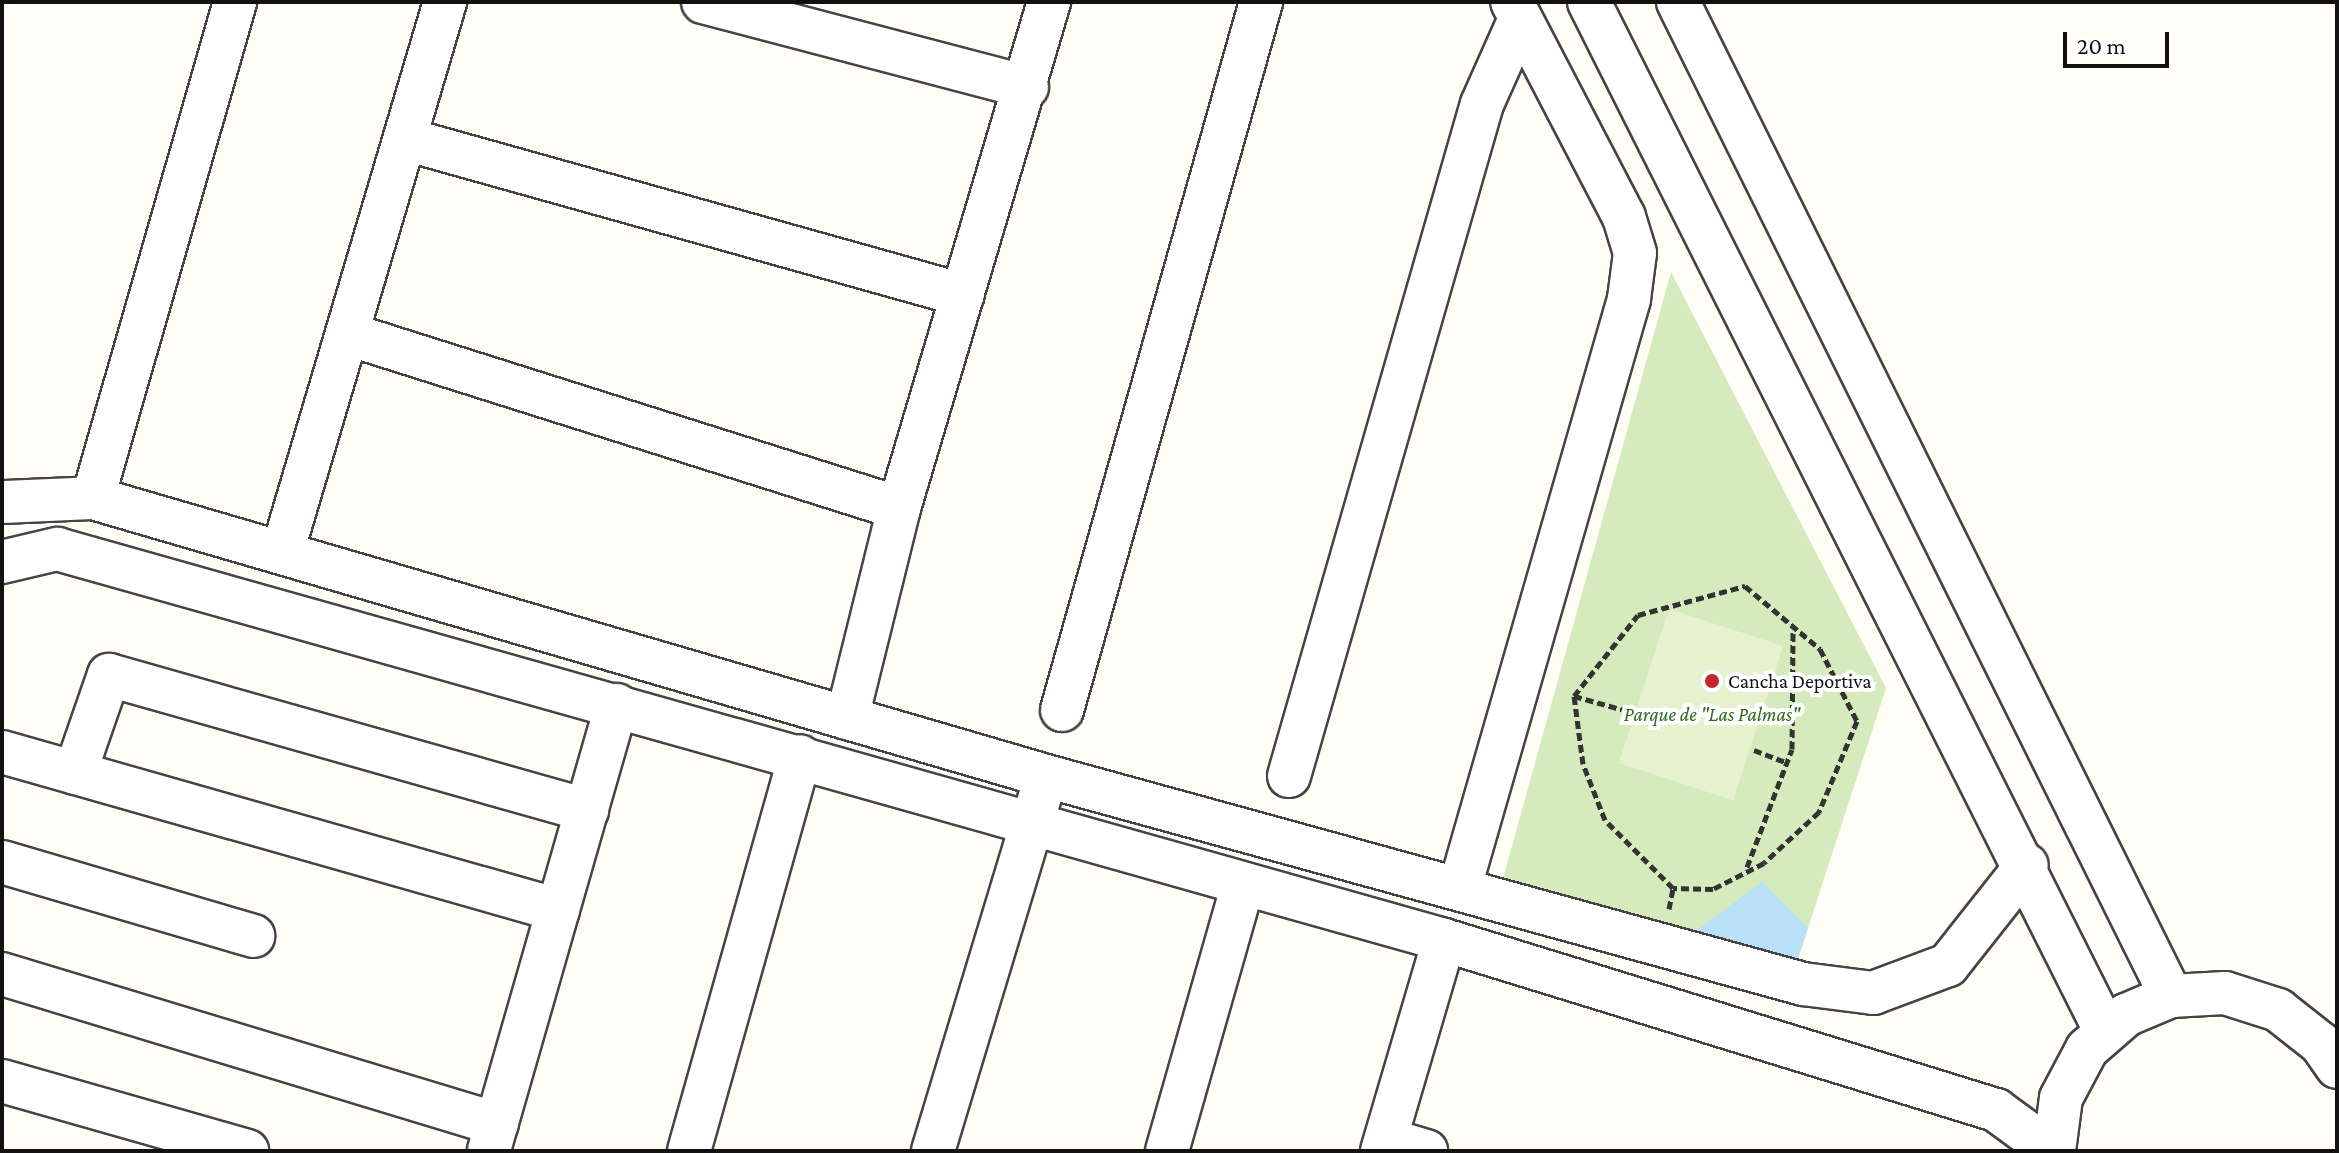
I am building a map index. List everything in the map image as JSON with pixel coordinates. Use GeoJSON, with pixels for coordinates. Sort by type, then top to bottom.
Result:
{"type":"FeatureCollection","features":[{"type":"Feature","properties":{"kind":"street"},"geometry":{"type":"LineString","coordinates":[[93,498],[235,2]]}},
{"type":"Feature","properties":{"kind":"street"},"geometry":{"type":"LineString","coordinates":[[282,553],[445,2]]}},
{"type":"Feature","properties":{"kind":"street"},"geometry":{"type":"LineString","coordinates":[[703,2],[1027,87]]}},
{"type":"Feature","properties":{"kind":"street"},"geometry":{"type":"LineString","coordinates":[[847,718],[899,508],[1027,87],[1049,2]]}},
{"type":"Feature","properties":{"kind":"street"},"geometry":{"type":"LineString","coordinates":[[1062,710],[1261,2]]}},
{"type":"Feature","properties":{"kind":"street"},"geometry":{"type":"LineString","coordinates":[[1589,2],[2027,865],[2105,1030]]}},
{"type":"Feature","properties":{"kind":"street"},"geometry":{"type":"LineString","coordinates":[[1678,2],[2171,996]]}},
{"type":"Feature","properties":{"kind":"street"},"geometry":{"type":"LineString","coordinates":[[1460,887],[1629,299],[1635,253],[1624,217],[1515,11]]}},
{"type":"Feature","properties":{"kind":"street"},"geometry":{"type":"LineString","coordinates":[[1289,776],[1482,104],[1515,11]]}},
{"type":"Feature","properties":{"kind":"street"},"geometry":{"type":"LineString","coordinates":[[405,139],[963,295]]}},
{"type":"Feature","properties":{"kind":"street"},"geometry":{"type":"LineString","coordinates":[[348,334],[899,508]]}},
{"type":"Feature","properties":{"kind":"street"},"geometry":{"type":"LineString","coordinates":[[2,502],[93,498],[1046,776],[1460,887],[1803,984],[1873,993],[1948,965],[2027,865]]}},
{"type":"Feature","properties":{"kind":"street"},"geometry":{"type":"LineString","coordinates":[[2,562],[57,549],[1444,940],[1996,1110],[2053,1151],[2066,1085],[2105,1030],[2147,1004],[2171,996],[2225,993],[2278,1010],[2321,1044],[2337,1067]]}},
{"type":"Feature","properties":{"kind":"street"},"geometry":{"type":"LineString","coordinates":[[75,773],[109,675],[587,810]]}},
{"type":"Feature","properties":{"kind":"street"},"geometry":{"type":"LineString","coordinates":[[2,974],[493,1137],[617,705]]}},
{"type":"Feature","properties":{"kind":"street"},"geometry":{"type":"LineString","coordinates":[[2,752],[558,910]]}},
{"type":"Feature","properties":{"kind":"street"},"geometry":{"type":"LineString","coordinates":[[689,1151],[800,756]]}},
{"type":"Feature","properties":{"kind":"street"},"geometry":{"type":"LineString","coordinates":[[933,1151],[1046,776]]}},
{"type":"Feature","properties":{"kind":"street"},"geometry":{"type":"LineString","coordinates":[[2,862],[253,936]]}},
{"type":"Feature","properties":{"kind":"street"},"geometry":{"type":"LineString","coordinates":[[1167,1151],[1243,884]]}},
{"type":"Feature","properties":{"kind":"street"},"geometry":{"type":"LineString","coordinates":[[1426,1151],[1384,1145],[1444,940]]}},
{"type":"Feature","properties":{"kind":"street"},"geometry":{"type":"LineString","coordinates":[[2,1081],[247,1151]]}},
{"type":"Feature","properties":{"kind":"path"},"geometry":{"type":"LineString","coordinates":[[1745,586],[1820,649],[1857,721],[1819,812],[1764,863],[1747,867],[1713,889],[1673,888],[1605,820],[1583,764],[1574,696],[1638,615],[1745,586]]}},
{"type":"Feature","properties":{"kind":"path"},"geometry":{"type":"LineString","coordinates":[[1747,867],[1792,749],[1793,627]]}},
{"type":"Feature","properties":{"kind":"path"},"geometry":{"type":"LineString","coordinates":[[1574,696],[1642,715]]}},
{"type":"Feature","properties":{"kind":"path"},"geometry":{"type":"LineString","coordinates":[[1754,750],[1787,762]]}},
{"type":"Feature","properties":{"kind":"path"},"geometry":{"type":"LineString","coordinates":[[1667,918],[1673,888]]}},
{"type":"Feature","properties":{"kind":"green space","name":"Parque de \"Las Palmas\""},"geometry":{"type":"Polygon","coordinates":[[[1671,272],[1886,688],[1796,965],[1500,889],[1671,272]]]}},
{"type":"Feature","properties":{"kind":"green space","name":"Cancha Deportiva"},"geometry":{"type":"Polygon","coordinates":[[[1669,609],[1783,646],[1733,800],[1619,763],[1669,609]]]}},
{"type":"Feature","properties":{"kind":"water"},"geometry":{"type":"Polygon","coordinates":[[[1762,882],[1808,928],[1796,965],[1685,939],[1762,882]]]}},
{"type":"Feature","properties":{"kind":"place","name":"Cancha Deportiva"},"geometry":{"type":"Point","coordinates":[1712,681]}}]}
